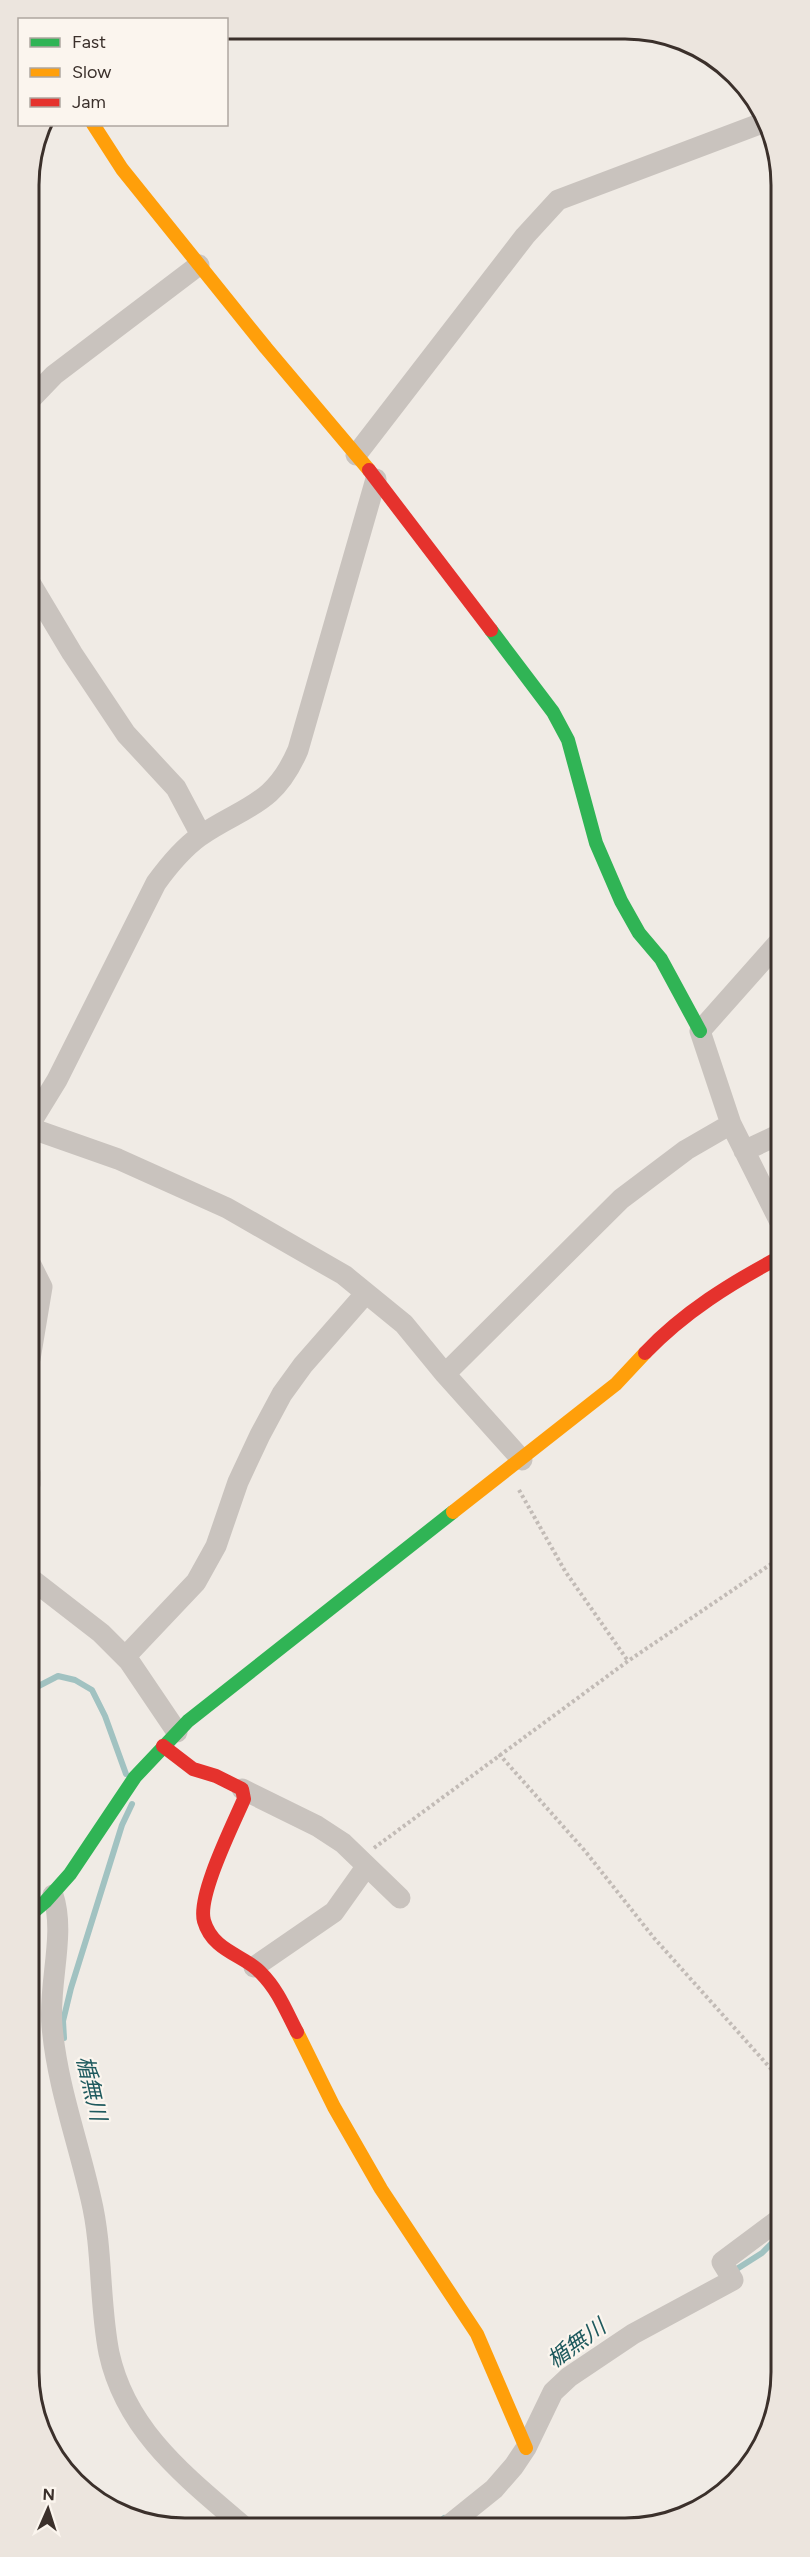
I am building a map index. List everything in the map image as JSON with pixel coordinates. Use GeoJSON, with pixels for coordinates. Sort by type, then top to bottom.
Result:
{"type":"FeatureCollection","features":[{"type":"Feature","properties":{"kind":"street"},"geometry":{"type":"LineString","coordinates":[[356,455],[525,236],[558,200],[758,125]]}},
{"type":"Feature","properties":{"kind":"street"},"geometry":{"type":"LineString","coordinates":[[94,126],[122,169],[198,265],[376,479],[553,712],[568,740],[596,843],[621,901],[639,933],[661,959],[700,1031],[731,1124],[771,1204]]}},
{"type":"Feature","properties":{"kind":"street"},"geometry":{"type":"LineString","coordinates":[[39,391],[54,375],[198,265]]}},
{"type":"Feature","properties":{"kind":"street"},"geometry":{"type":"LineString","coordinates":[[39,1111],[57,1080],[156,883],[177,854],[201,836],[274,790],[289,771],[298,750],[376,479]]}},
{"type":"Feature","properties":{"kind":"street"},"geometry":{"type":"LineString","coordinates":[[39,598],[72,653],[126,734],[176,788],[201,836]]}},
{"type":"Feature","properties":{"kind":"street"},"geometry":{"type":"LineString","coordinates":[[700,1031],[771,952]]}},
{"type":"Feature","properties":{"kind":"street"},"geometry":{"type":"LineString","coordinates":[[445,1374],[621,1199],[686,1150],[731,1124]]}},
{"type":"Feature","properties":{"kind":"street"},"geometry":{"type":"LineString","coordinates":[[39,1129],[118,1159],[227,1208],[344,1275],[404,1323],[515,1465]]}},
{"type":"Feature","properties":{"kind":"street"},"geometry":{"type":"LineString","coordinates":[[744,1151],[771,1138]]}},
{"type":"Feature","properties":{"kind":"street"},"geometry":{"type":"LineString","coordinates":[[39,1907],[72,1874],[121,1795],[143,1767],[188,1721],[616,1384],[661,1336],[689,1312],[771,1262]]}},
{"type":"Feature","properties":{"kind":"street"},"geometry":{"type":"LineString","coordinates":[[39,1281],[42,1287],[39,1305]]}},
{"type":"Feature","properties":{"kind":"street"},"geometry":{"type":"LineString","coordinates":[[125,1658],[196,1582],[216,1546],[238,1482],[282,1394],[303,1365],[366,1293]]}},
{"type":"Feature","properties":{"kind":"street"},"geometry":{"type":"LineString","coordinates":[[39,1585],[101,1634],[125,1658],[170,1739],[192,1769],[216,1776],[317,1826],[343,1843],[400,1898]]}},
{"type":"Feature","properties":{"kind":"street"},"geometry":{"type":"LineString","coordinates":[[242,1789],[244,1798],[212,1875],[204,1908],[204,1921],[212,1935],[228,1953],[254,1967],[274,1987],[334,2107],[381,2189],[477,2334],[526,2448]]}},
{"type":"Feature","properties":{"kind":"street"},"geometry":{"type":"LineString","coordinates":[[254,1967],[334,1912],[362,1863]]}},
{"type":"Feature","properties":{"kind":"street"},"geometry":{"type":"LineString","coordinates":[[53,1895],[58,1911],[50,2008],[54,2046],[60,2081],[92,2201],[109,2352],[117,2382],[141,2429],[185,2477],[234,2518]]}},
{"type":"Feature","properties":{"kind":"street"},"geometry":{"type":"LineString","coordinates":[[458,2518],[494,2489],[526,2448],[553,2392],[569,2377],[633,2334],[729,2275],[722,2262],[771,2225]]}},
{"type":"Feature","properties":{"kind":"path"},"geometry":{"type":"LineString","coordinates":[[515,1465],[565,1571],[628,1661]]}},
{"type":"Feature","properties":{"kind":"path"},"geometry":{"type":"LineString","coordinates":[[362,1863],[499,1754],[628,1661],[771,1564]]}},
{"type":"Feature","properties":{"kind":"path"},"geometry":{"type":"LineString","coordinates":[[499,1754],[585,1851],[654,1938],[771,2069]]}},
{"type":"Feature","properties":{"kind":"waterway","name":"楯無川"},"geometry":{"type":"LineString","coordinates":[[39,1686],[58,1676],[75,1680],[92,1690],[105,1716],[126,1774]]}},
{"type":"Feature","properties":{"kind":"waterway","name":"楯無川"},"geometry":{"type":"LineString","coordinates":[[64,2038],[63,2021],[71,1988],[122,1825],[132,1804]]}},
{"type":"Feature","properties":{"kind":"waterway","name":"楯無川"},"geometry":{"type":"LineString","coordinates":[[732,2272],[762,2253],[771,2244]]}},
{"type":"Feature","properties":{"kind":"traffic: fast"},"geometry":{"type":"LineString","coordinates":[[491,630],[553,712],[568,740],[596,843],[621,901],[639,933],[661,959],[700,1031]]}},
{"type":"Feature","properties":{"kind":"traffic: fast"},"geometry":{"type":"LineString","coordinates":[[39,1907],[70,1874],[135,1777],[188,1721],[453,1512]]}},
{"type":"Feature","properties":{"kind":"traffic: slow"},"geometry":{"type":"LineString","coordinates":[[94,126],[122,169],[266,348],[369,470]]}},
{"type":"Feature","properties":{"kind":"traffic: slow"},"geometry":{"type":"LineString","coordinates":[[453,1512],[616,1384],[645,1353]]}},
{"type":"Feature","properties":{"kind":"traffic: slow"},"geometry":{"type":"LineString","coordinates":[[297,2032],[334,2107],[381,2189],[477,2334],[526,2448]]}},
{"type":"Feature","properties":{"kind":"traffic: jam"},"geometry":{"type":"LineString","coordinates":[[369,470],[491,630]]}},
{"type":"Feature","properties":{"kind":"traffic: jam"},"geometry":{"type":"LineString","coordinates":[[645,1353],[692,1311],[771,1262]]}},
{"type":"Feature","properties":{"kind":"traffic: jam"},"geometry":{"type":"LineString","coordinates":[[163,1746],[193,1769],[216,1776],[242,1789],[244,1799],[217,1860],[206,1895],[203,1910],[204,1921],[214,1940],[254,1967],[267,1980],[297,2032]]}}]}
